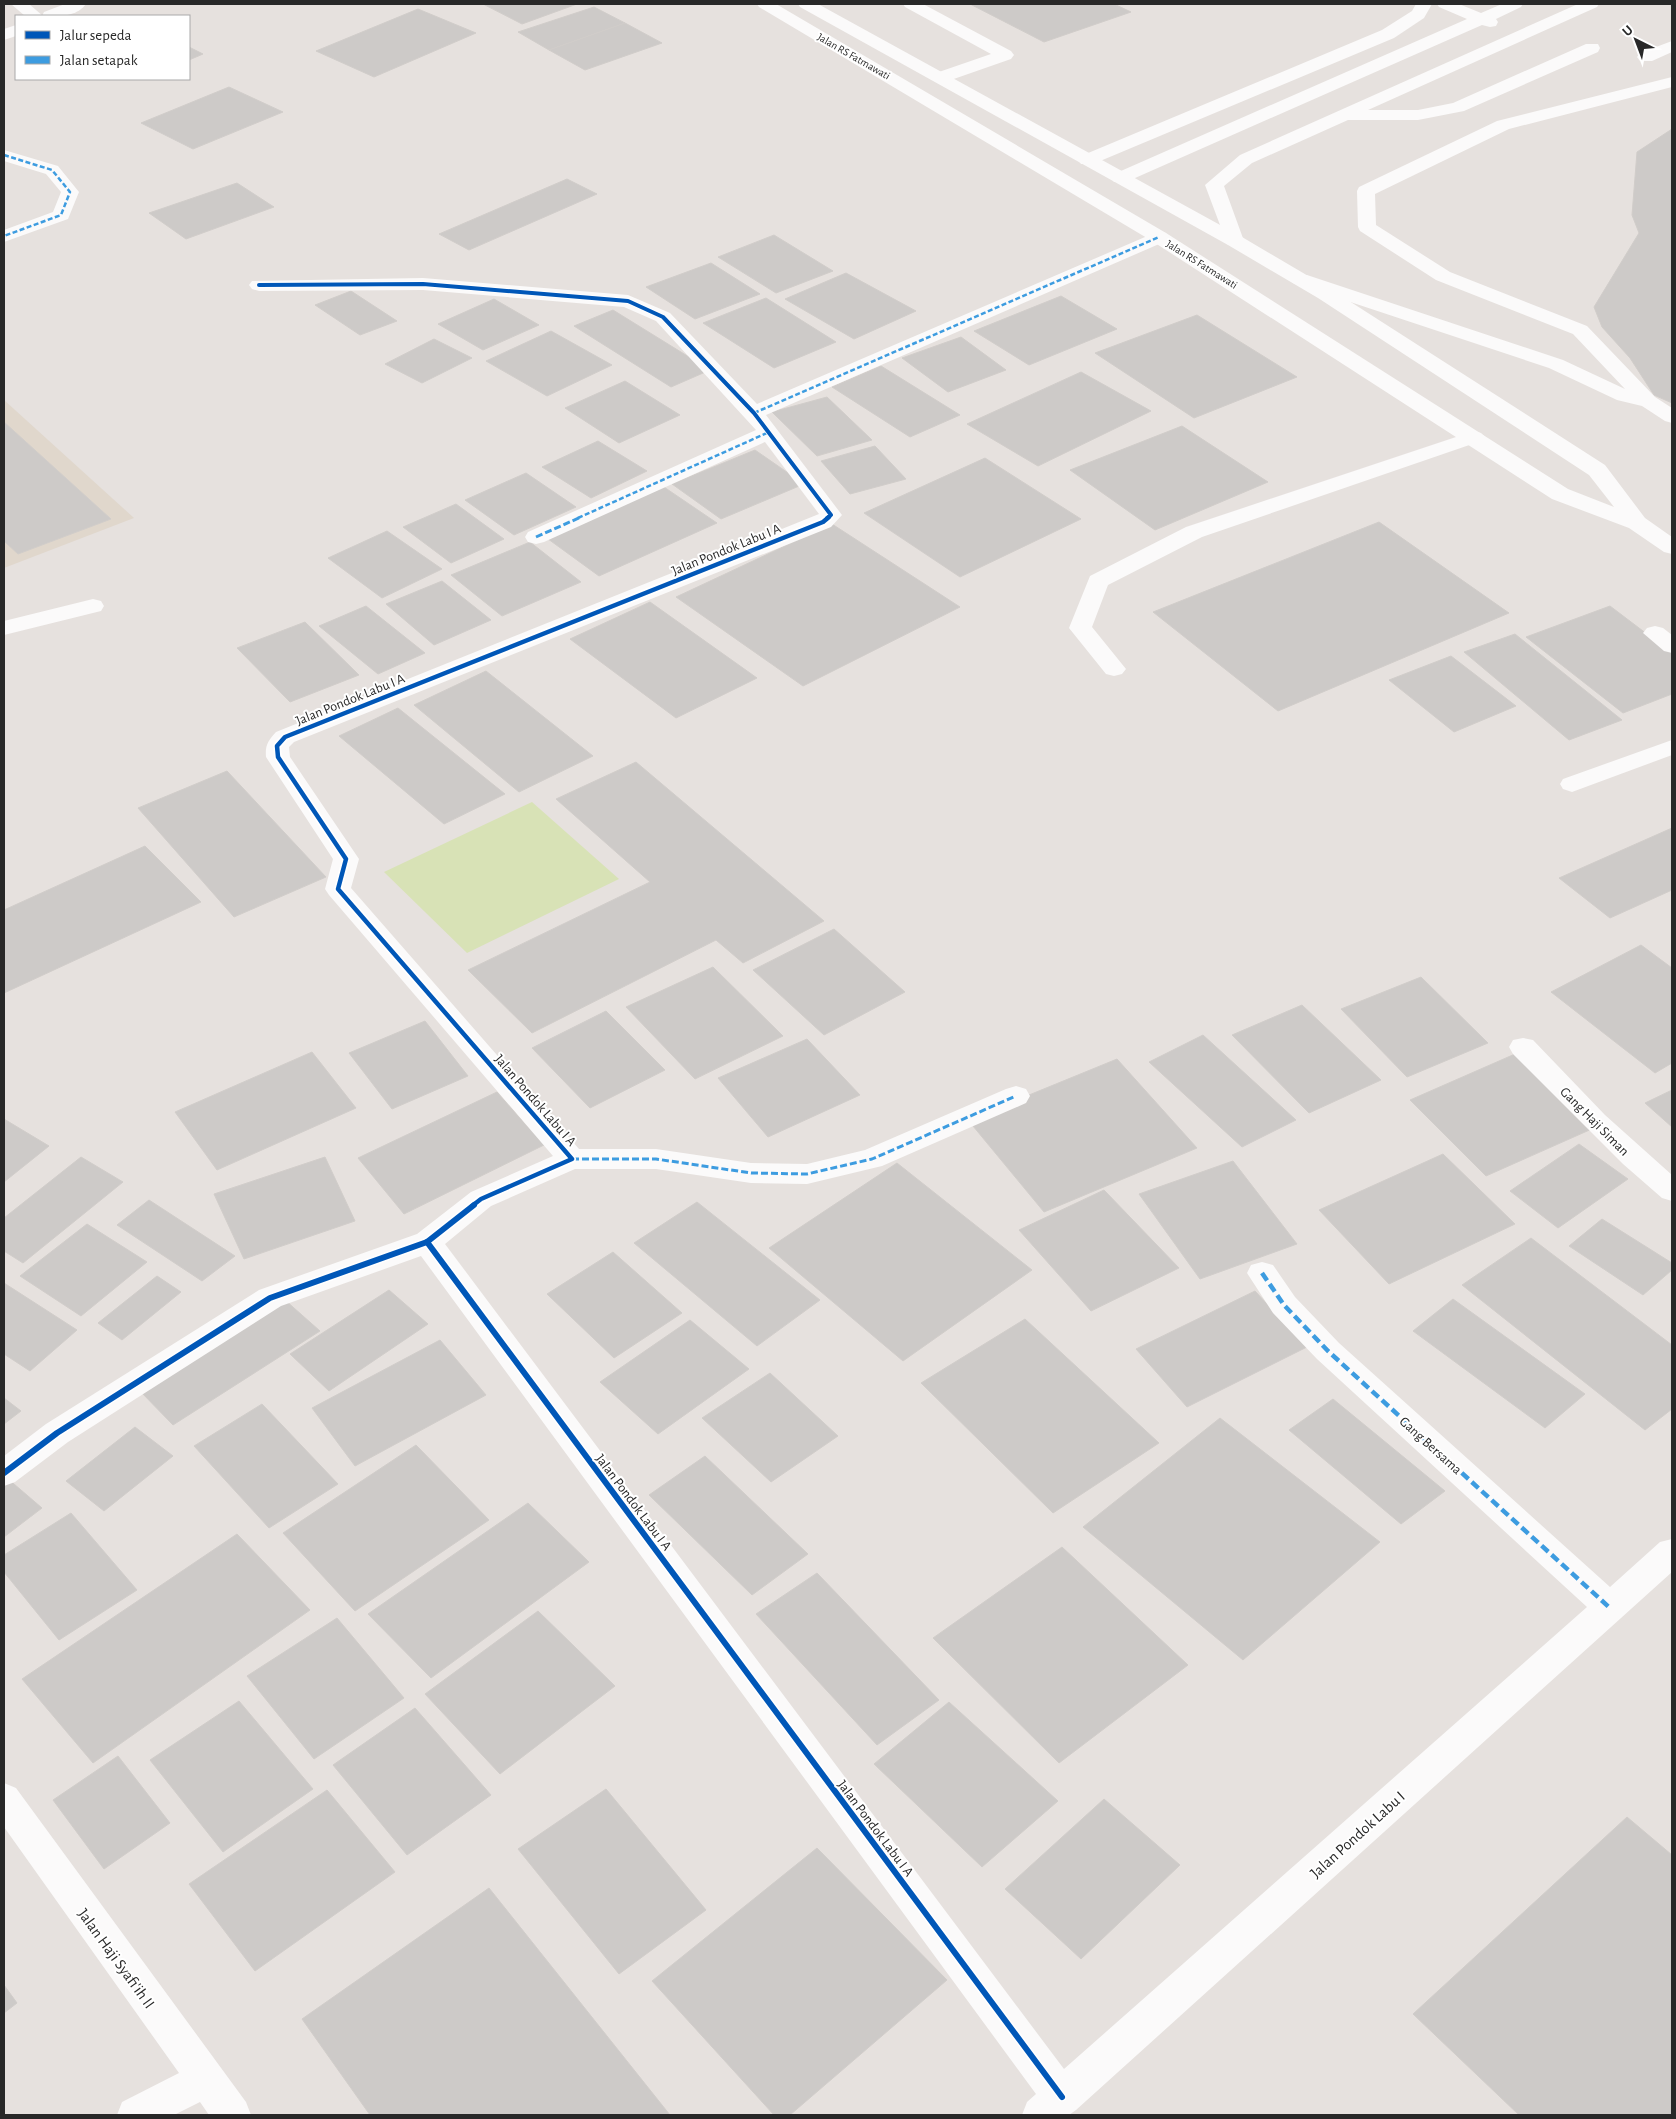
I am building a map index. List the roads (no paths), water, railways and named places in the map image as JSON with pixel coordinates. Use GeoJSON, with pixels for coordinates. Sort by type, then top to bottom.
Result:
{"type":"FeatureCollection","features":[{"type":"Feature","properties":{"kind":"street"},"geometry":{"type":"LineString","coordinates":[[19,4],[34,15]]}},
{"type":"Feature","properties":{"kind":"street"},"geometry":{"type":"LineString","coordinates":[[52,15],[78,4]]}},
{"type":"Feature","properties":{"kind":"street","name":"Jalan RS Fatmawati"},"geometry":{"type":"LineString","coordinates":[[765,4],[1159,236],[1560,494],[1637,523],[1672,547]]}},
{"type":"Feature","properties":{"kind":"street","name":"Jalan RS Fatmawati"},"geometry":{"type":"LineString","coordinates":[[806,4],[942,77],[1236,241],[1300,279],[1597,470],[1637,523]]}},
{"type":"Feature","properties":{"kind":"street"},"geometry":{"type":"LineString","coordinates":[[912,4],[1005,55],[942,77]]}},
{"type":"Feature","properties":{"kind":"street"},"geometry":{"type":"LineString","coordinates":[[1088,160],[1388,34],[1418,14],[1424,4]]}},
{"type":"Feature","properties":{"kind":"street"},"geometry":{"type":"LineString","coordinates":[[1445,4],[1520,34]]}},
{"type":"Feature","properties":{"kind":"street"},"geometry":{"type":"LineString","coordinates":[[1120,178],[1515,4]]}},
{"type":"Feature","properties":{"kind":"street"},"geometry":{"type":"LineString","coordinates":[[1236,241],[1214,185],[1246,159],[1520,34],[1591,4]]}},
{"type":"Feature","properties":{"kind":"street"},"geometry":{"type":"LineString","coordinates":[[1646,57],[1672,46]]}},
{"type":"Feature","properties":{"kind":"street"},"geometry":{"type":"LineString","coordinates":[[1342,116],[1418,115],[1458,106],[1592,48]]}},
{"type":"Feature","properties":{"kind":"street"},"geometry":{"type":"LineString","coordinates":[[1672,82],[1503,124],[1366,191],[1367,228],[1442,276],[1580,330],[1648,401],[1672,417]]}},
{"type":"Feature","properties":{"kind":"street"},"geometry":{"type":"LineString","coordinates":[[1300,98],[1342,116],[1381,123],[1503,124]]}},
{"type":"Feature","properties":{"kind":"street"},"geometry":{"type":"LineString","coordinates":[[4,155],[52,170],[70,192],[61,215],[4,236]]}},
{"type":"Feature","properties":{"kind":"street"},"geometry":{"type":"LineString","coordinates":[[754,413],[1159,236]]}},
{"type":"Feature","properties":{"kind":"street"},"geometry":{"type":"LineString","coordinates":[[1300,279],[1556,364],[1616,392],[1648,401]]}},
{"type":"Feature","properties":{"kind":"street","name":"Jalan Pondok Labu I A"},"geometry":{"type":"LineString","coordinates":[[259,285],[423,284],[628,301],[663,317],[754,413],[828,509],[831,516],[823,522],[285,737],[277,746],[278,757],[346,859],[338,889],[572,1159],[481,1199],[427,1242],[1051,2106]]}},
{"type":"Feature","properties":{"kind":"street"},"geometry":{"type":"LineString","coordinates":[[536,537],[769,432]]}},
{"type":"Feature","properties":{"kind":"street"},"geometry":{"type":"LineString","coordinates":[[1114,669],[1080,628],[1098,581],[1194,532],[1474,437]]}},
{"type":"Feature","properties":{"kind":"street"},"geometry":{"type":"LineString","coordinates":[[4,628],[93,606]]}},
{"type":"Feature","properties":{"kind":"street"},"geometry":{"type":"LineString","coordinates":[[1572,784],[1672,747]]}},
{"type":"Feature","properties":{"kind":"street","name":"Gang Haji Siman"},"geometry":{"type":"LineString","coordinates":[[1523,1047],[1584,1112],[1638,1164],[1672,1192]]}},
{"type":"Feature","properties":{"kind":"street"},"geometry":{"type":"LineString","coordinates":[[572,1159],[656,1159],[751,1173],[807,1174],[872,1160],[1016,1096]]}},
{"type":"Feature","properties":{"kind":"street"},"geometry":{"type":"LineString","coordinates":[[4,1473],[57,1433],[270,1298],[427,1242]]}},
{"type":"Feature","properties":{"kind":"street","name":"Gang Bersama"},"geometry":{"type":"LineString","coordinates":[[1262,1274],[1284,1305],[1328,1352],[1610,1608]]}},
{"type":"Feature","properties":{"kind":"street","name":"Jalan Pondok Labu I"},"geometry":{"type":"LineString","coordinates":[[1051,2106],[1672,1552]]}},
{"type":"Feature","properties":{"kind":"street","name":"Jalan Haji Syafi'ih II"},"geometry":{"type":"LineString","coordinates":[[4,1799],[232,2115]]}},
{"type":"Feature","properties":{"kind":"street"},"geometry":{"type":"LineString","coordinates":[[136,2115],[205,2079]]}}]}
